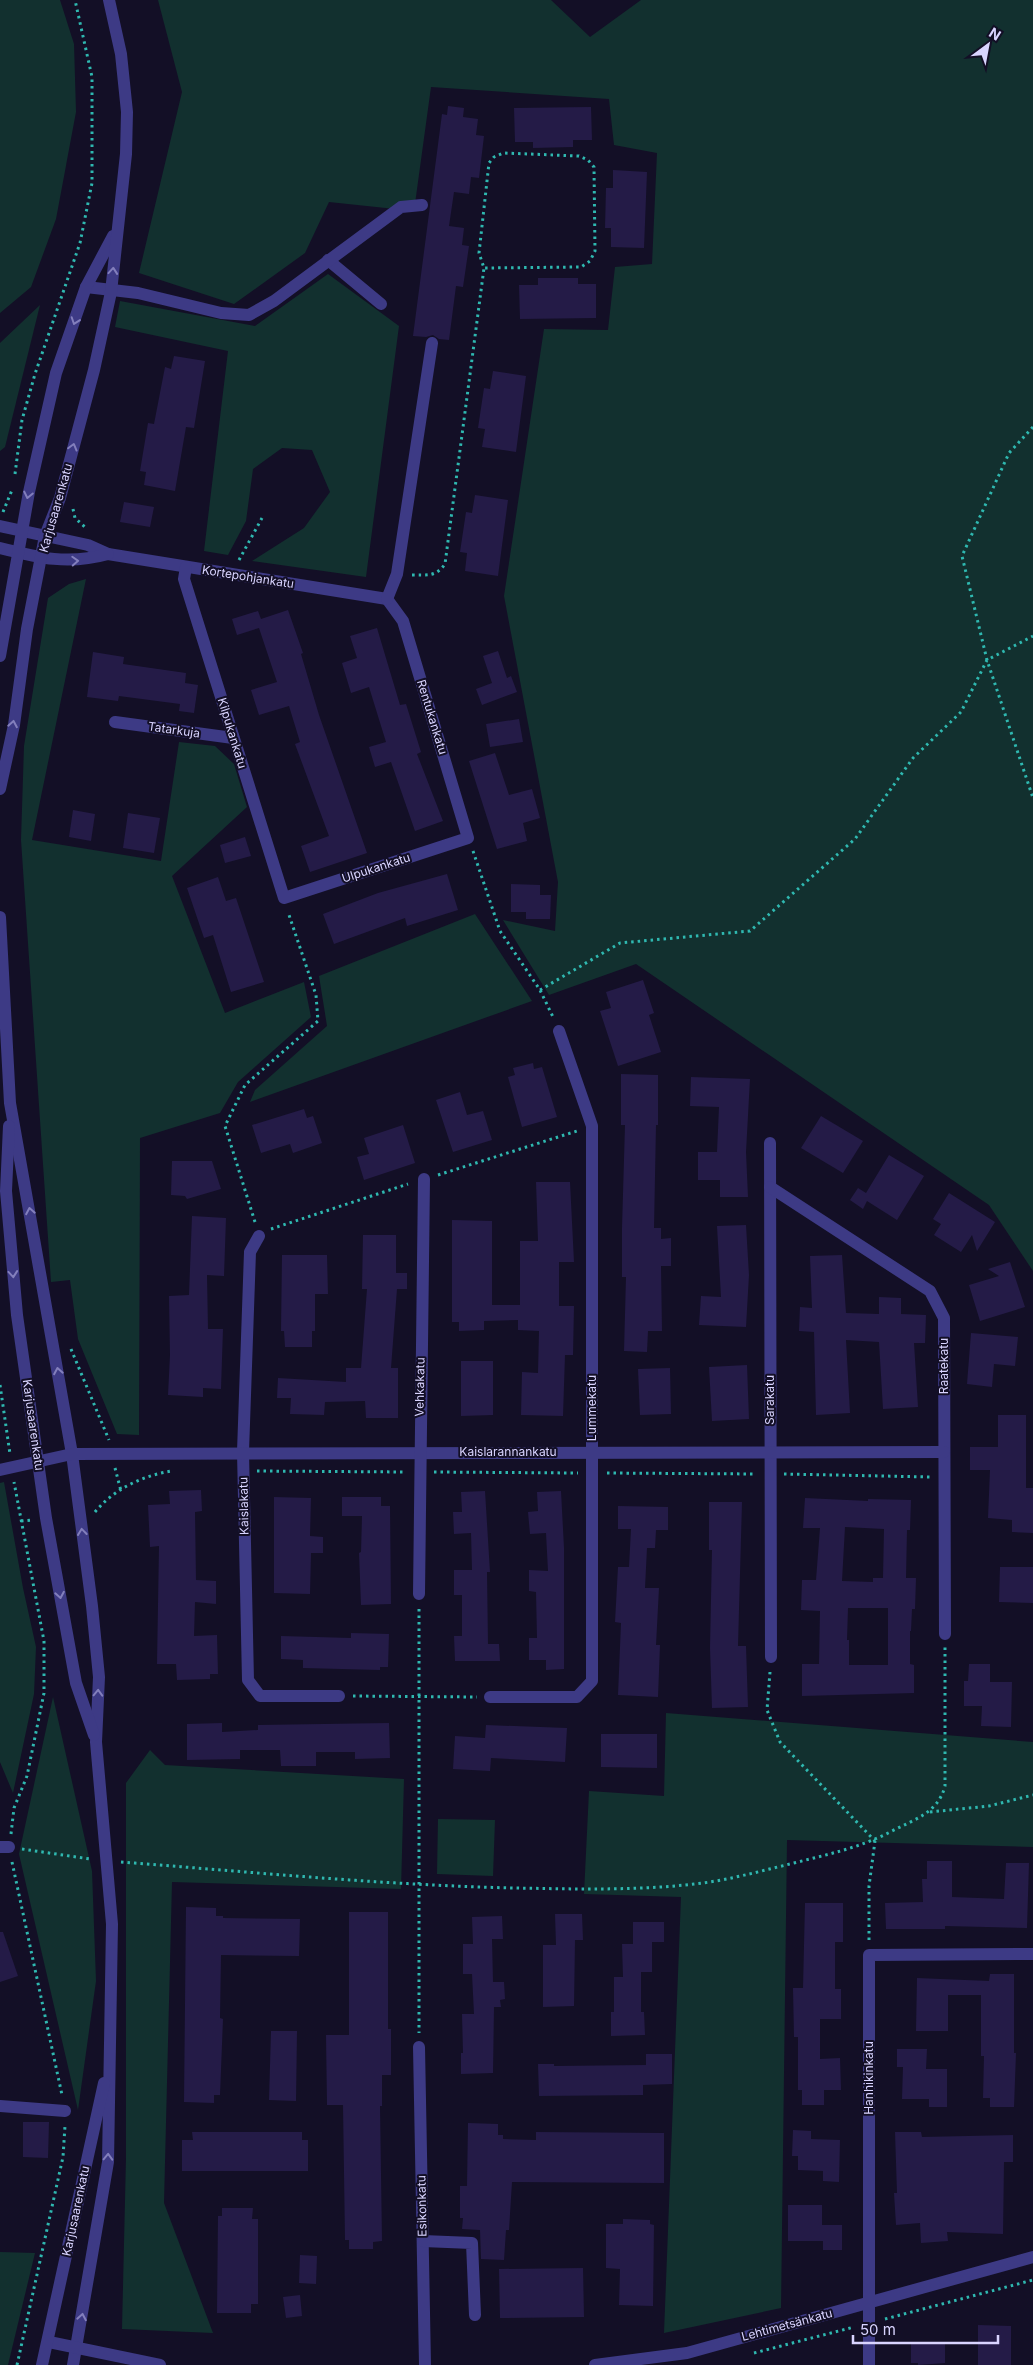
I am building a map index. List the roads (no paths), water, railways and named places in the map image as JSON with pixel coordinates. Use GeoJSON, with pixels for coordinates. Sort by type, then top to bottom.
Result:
{"type":"FeatureCollection","features":[{"type":"Feature","properties":{"kind":"street","name":"Karjusaarenkatu"},"geometry":{"type":"LineString","coordinates":[[0,789],[14,725],[27,629],[45,536],[60,498],[94,370],[111,292],[116,229],[126,154],[127,112],[120,54],[109,0]]}},
{"type":"Feature","properties":{"kind":"street"},"geometry":{"type":"LineString","coordinates":[[86,287],[111,292],[138,293],[221,312],[249,315],[274,301],[401,207],[422,205]]}},
{"type":"Feature","properties":{"kind":"street","name":"Karjusaarenkatu"},"geometry":{"type":"LineString","coordinates":[[0,656],[16,552],[56,373],[86,287],[116,229]]}},
{"type":"Feature","properties":{"kind":"street"},"geometry":{"type":"LineString","coordinates":[[328,260],[381,304]]}},
{"type":"Feature","properties":{"kind":"street"},"geometry":{"type":"LineString","coordinates":[[387,599],[397,574],[432,343]]}},
{"type":"Feature","properties":{"kind":"street","name":"Kortepohjankatu"},"geometry":{"type":"LineString","coordinates":[[0,526],[88,545],[108,554],[387,599]]}},
{"type":"Feature","properties":{"kind":"street","name":"Kortepohjankatu"},"geometry":{"type":"LineString","coordinates":[[0,548],[62,562],[87,560],[108,554]]}},
{"type":"Feature","properties":{"kind":"street","name":"Kilpukankatu"},"geometry":{"type":"LineString","coordinates":[[186,567],[184,579],[284,898]]}},
{"type":"Feature","properties":{"kind":"street","name":"Rentukankatu"},"geometry":{"type":"LineString","coordinates":[[387,599],[403,622],[468,838]]}},
{"type":"Feature","properties":{"kind":"street","name":"Tatarkuja"},"geometry":{"type":"LineString","coordinates":[[115,722],[233,738]]}},
{"type":"Feature","properties":{"kind":"street","name":"Ulpukankatu"},"geometry":{"type":"LineString","coordinates":[[284,898],[468,838]]}},
{"type":"Feature","properties":{"kind":"street","name":"Karjusaarenkatu"},"geometry":{"type":"LineString","coordinates":[[0,917],[10,1104],[6,1191],[17,1315],[46,1518],[76,1683],[96,1742]]}},
{"type":"Feature","properties":{"kind":"street","name":"Lummekatu"},"geometry":{"type":"LineString","coordinates":[[490,1697],[577,1697],[592,1681],[592,1126],[559,1032]]}},
{"type":"Feature","properties":{"kind":"street","name":"Karjusaarenkatu"},"geometry":{"type":"LineString","coordinates":[[10,1104],[72,1454],[80,1516],[99,1677],[96,1742],[112,1924],[108,2162],[73,2365]]}},
{"type":"Feature","properties":{"kind":"street","name":"Sarakatu"},"geometry":{"type":"LineString","coordinates":[[770,1143],[771,1657]]}},
{"type":"Feature","properties":{"kind":"street","name":"Vehkakatu"},"geometry":{"type":"LineString","coordinates":[[419,1594],[419,1452],[424,1179]]}},
{"type":"Feature","properties":{"kind":"street","name":"Raatekatu"},"geometry":{"type":"LineString","coordinates":[[770,1188],[930,1291],[944,1318],[945,1634]]}},
{"type":"Feature","properties":{"kind":"street","name":"Kaislakatu"},"geometry":{"type":"LineString","coordinates":[[259,1236],[250,1252],[243,1452],[248,1680],[260,1696],[339,1696]]}},
{"type":"Feature","properties":{"kind":"street","name":"Kaislarannankatu"},"geometry":{"type":"LineString","coordinates":[[6,1468],[72,1454],[243,1452],[944,1452]]}},
{"type":"Feature","properties":{"kind":"street","name":"Hanhikinkatu"},"geometry":{"type":"LineString","coordinates":[[870,2365],[869,1955],[1033,1954]]}},
{"type":"Feature","properties":{"kind":"street","name":"Esikonkatu"},"geometry":{"type":"LineString","coordinates":[[419,2047],[425,2365]]}},
{"type":"Feature","properties":{"kind":"street","name":"Karjusaarenkatu"},"geometry":{"type":"LineString","coordinates":[[42,2365],[49,2342],[110,2056]]}},
{"type":"Feature","properties":{"kind":"street"},"geometry":{"type":"LineString","coordinates":[[0,2106],[65,2111]]}},
{"type":"Feature","properties":{"kind":"street"},"geometry":{"type":"LineString","coordinates":[[423,2241],[472,2242],[475,2315]]}},
{"type":"Feature","properties":{"kind":"street","name":"Lehtimetsänkatu"},"geometry":{"type":"LineString","coordinates":[[595,2365],[687,2353],[1033,2258]]}},
{"type":"Feature","properties":{"kind":"street"},"geometry":{"type":"LineString","coordinates":[[49,2342],[160,2365]]}}]}
